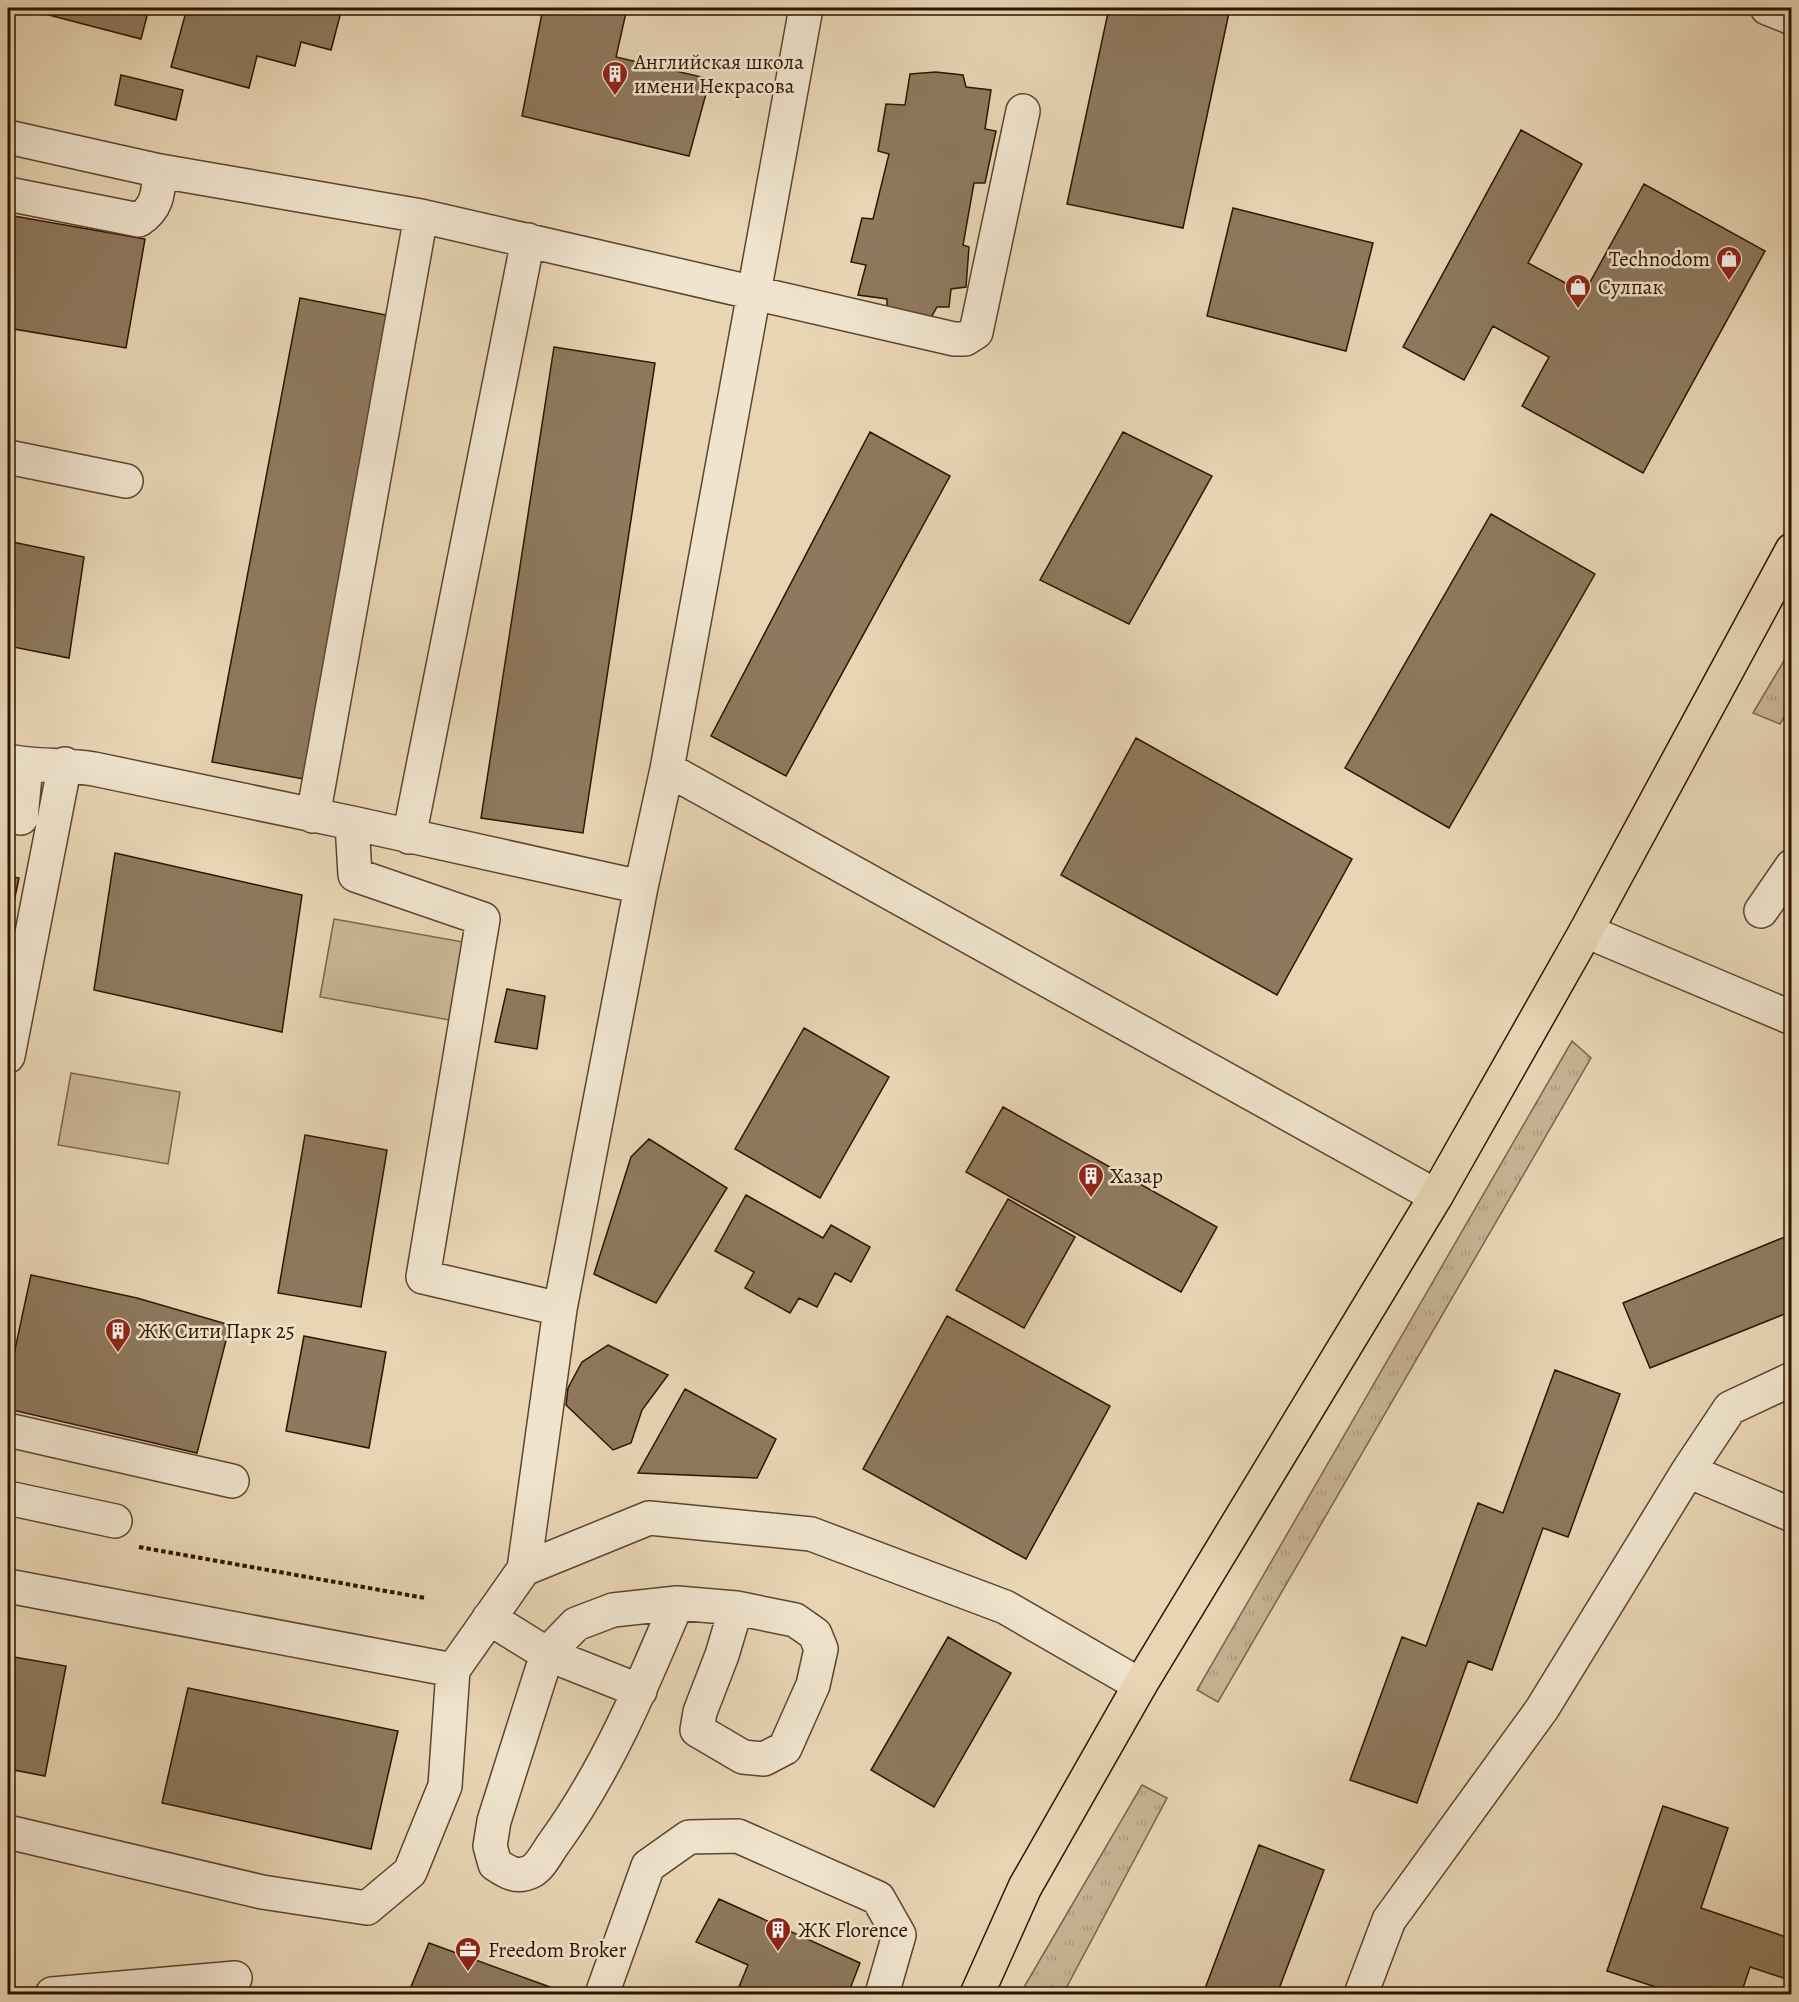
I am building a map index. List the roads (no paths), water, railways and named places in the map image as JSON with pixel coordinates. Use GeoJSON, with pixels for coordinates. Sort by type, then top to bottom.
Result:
{"type":"FeatureCollection","features":[{"type":"Feature","properties":{"kind":"main road"},"geometry":{"type":"LineString","coordinates":[[977,1995],[1024,1887],[1140,1685],[1436,1197],[1586,931],[1791,550]]}},
{"type":"Feature","properties":{"kind":"street"},"geometry":{"type":"LineString","coordinates":[[8,1832],[262,1892],[367,1908],[410,1872],[445,1786],[453,1670],[524,1569],[560,1309],[640,887],[667,769],[806,8]]}},
{"type":"Feature","properties":{"kind":"street"},"geometry":{"type":"LineString","coordinates":[[1767,8],[1791,18]]}},
{"type":"Feature","properties":{"kind":"street"},"geometry":{"type":"LineString","coordinates":[[8,137],[160,171],[421,216],[954,339],[965,339],[976,332],[1023,111]]}},
{"type":"Feature","properties":{"kind":"street"},"geometry":{"type":"LineString","coordinates":[[8,194],[114,217],[139,220],[150,212],[157,201],[160,171]]}},
{"type":"Feature","properties":{"kind":"street"},"geometry":{"type":"LineString","coordinates":[[313,816],[421,216]]}},
{"type":"Feature","properties":{"kind":"street"},"geometry":{"type":"LineString","coordinates":[[409,837],[528,240]]}},
{"type":"Feature","properties":{"kind":"street"},"geometry":{"type":"LineString","coordinates":[[8,457],[126,481]]}},
{"type":"Feature","properties":{"kind":"street"},"geometry":{"type":"LineString","coordinates":[[8,816],[21,818],[17,763],[65,764],[352,823],[640,887]]}},
{"type":"Feature","properties":{"kind":"street"},"geometry":{"type":"LineString","coordinates":[[8,1056],[65,764]]}},
{"type":"Feature","properties":{"kind":"street"},"geometry":{"type":"LineString","coordinates":[[667,769],[1436,1197]]}},
{"type":"Feature","properties":{"kind":"street"},"geometry":{"type":"LineString","coordinates":[[352,823],[356,875],[483,919],[423,1277],[560,1309]]}},
{"type":"Feature","properties":{"kind":"street"},"geometry":{"type":"LineString","coordinates":[[1761,911],[1791,866]]}},
{"type":"Feature","properties":{"kind":"street"},"geometry":{"type":"LineString","coordinates":[[1586,931],[1791,1018]]}},
{"type":"Feature","properties":{"kind":"street"},"geometry":{"type":"LineString","coordinates":[[1362,1995],[1389,1920],[1542,1709],[1688,1471],[1730,1408],[1791,1379]]}},
{"type":"Feature","properties":{"kind":"street"},"geometry":{"type":"LineString","coordinates":[[8,1430],[232,1481]]}},
{"type":"Feature","properties":{"kind":"street"},"geometry":{"type":"LineString","coordinates":[[1688,1471],[1791,1515]]}},
{"type":"Feature","properties":{"kind":"street"},"geometry":{"type":"LineString","coordinates":[[8,1498],[115,1521]]}},
{"type":"Feature","properties":{"kind":"street"},"geometry":{"type":"LineString","coordinates":[[524,1569],[649,1518],[811,1534],[1005,1607],[1140,1685]]}},
{"type":"Feature","properties":{"kind":"street"},"geometry":{"type":"LineString","coordinates":[[8,1586],[453,1670]]}},
{"type":"Feature","properties":{"kind":"street"},"geometry":{"type":"LineString","coordinates":[[677,1604],[640,1691],[580,1807],[534,1870],[520,1876],[510,1874],[495,1864],[490,1846],[491,1838],[547,1654],[576,1624],[613,1610],[677,1604],[736,1608],[795,1620],[815,1634],[821,1649],[813,1685],[785,1748],[764,1759],[743,1757],[697,1730],[700,1712],[722,1655],[736,1608]]}},
{"type":"Feature","properties":{"kind":"street"},"geometry":{"type":"LineString","coordinates":[[489,1618],[547,1654],[640,1691]]}},
{"type":"Feature","properties":{"kind":"street"},"geometry":{"type":"LineString","coordinates":[[602,1995],[648,1866],[689,1837],[738,1836],[878,1898],[899,1935],[882,1995]]}},
{"type":"Feature","properties":{"kind":"street"},"geometry":{"type":"LineString","coordinates":[[52,1995],[235,1978]]}},
{"type":"Feature","properties":{"kind":"place","name":"Английская школа имени Некрасова"},"geometry":{"type":"Point","coordinates":[615,97]}},
{"type":"Feature","properties":{"kind":"place","name":"Technodom"},"geometry":{"type":"Point","coordinates":[1729,282]}},
{"type":"Feature","properties":{"kind":"place","name":"Сулпак"},"geometry":{"type":"Point","coordinates":[1578,310]}},
{"type":"Feature","properties":{"kind":"place","name":"Хазар"},"geometry":{"type":"Point","coordinates":[1091,1199]}},
{"type":"Feature","properties":{"kind":"place","name":"ЖК Сити Парк 25"},"geometry":{"type":"Point","coordinates":[118,1354]}},
{"type":"Feature","properties":{"kind":"place","name":"ЖК Florence"},"geometry":{"type":"Point","coordinates":[778,1953]}},
{"type":"Feature","properties":{"kind":"place","name":"Freedom Broker"},"geometry":{"type":"Point","coordinates":[468,1973]}}]}
